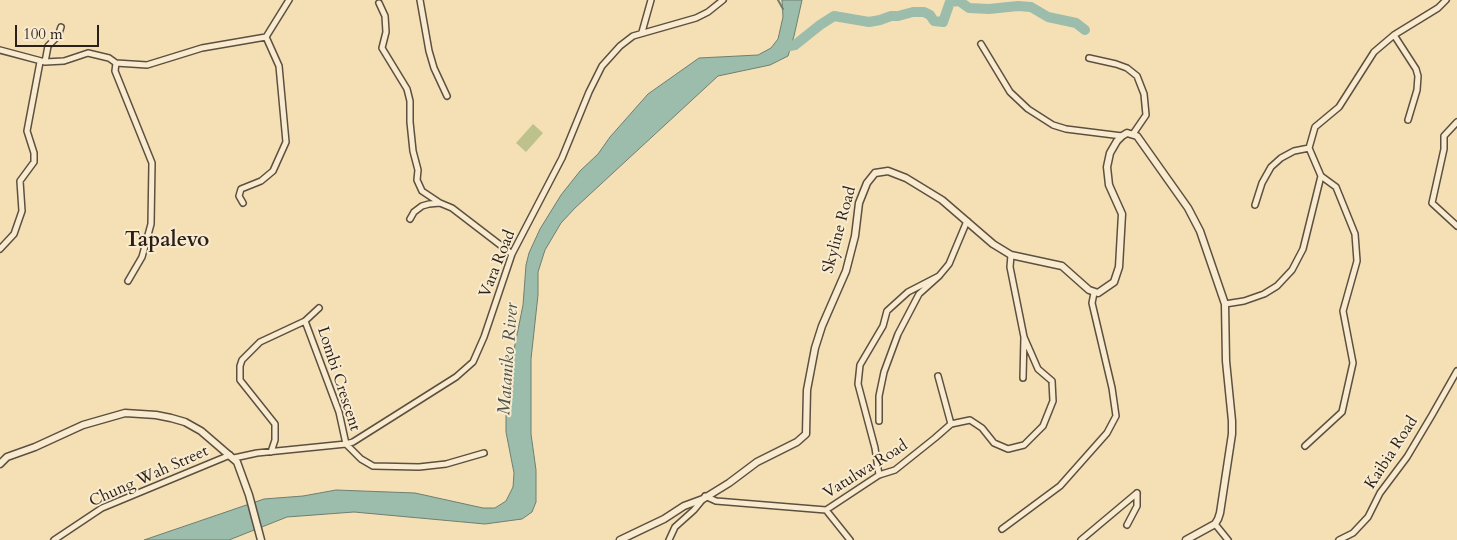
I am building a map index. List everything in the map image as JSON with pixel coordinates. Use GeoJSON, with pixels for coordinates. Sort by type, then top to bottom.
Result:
{"type":"FeatureCollection","features":[{"type":"Feature","properties":{"kind":"street"},"geometry":{"type":"LineString","coordinates":[[0,50],[42,62],[64,61],[88,53],[109,58],[116,63],[147,65],[202,48],[266,37],[289,0]]}},
{"type":"Feature","properties":{"kind":"street"},"geometry":{"type":"LineString","coordinates":[[420,0],[429,51],[446,96]]}},
{"type":"Feature","properties":{"kind":"street"},"geometry":{"type":"LineString","coordinates":[[642,32],[651,0]]}},
{"type":"Feature","properties":{"kind":"street","name":"Vara Road"},"geometry":{"type":"LineString","coordinates":[[232,456],[353,442],[456,377],[473,362],[484,338],[512,254],[562,158],[589,92],[602,66],[620,46],[633,36],[696,18],[708,12],[723,0]]}},
{"type":"Feature","properties":{"kind":"street"},"geometry":{"type":"LineString","coordinates":[[1305,446],[1342,412],[1353,362],[1342,311],[1357,261],[1355,234],[1336,188],[1321,176],[1309,148],[1315,127],[1339,108],[1374,52],[1394,35],[1438,8],[1446,0]]}},
{"type":"Feature","properties":{"kind":"street"},"geometry":{"type":"LineString","coordinates":[[379,3],[385,16],[386,32],[382,48],[407,89],[410,101],[413,151],[418,170],[417,180],[422,191],[440,203],[452,208],[512,254]]}},
{"type":"Feature","properties":{"kind":"street"},"geometry":{"type":"LineString","coordinates":[[0,249],[14,234],[22,210],[20,181],[34,162],[34,153],[27,131],[42,62],[48,46],[58,36],[61,27]]}},
{"type":"Feature","properties":{"kind":"street"},"geometry":{"type":"LineString","coordinates":[[1394,35],[1416,69],[1418,76],[1417,90],[1408,120]]}},
{"type":"Feature","properties":{"kind":"street"},"geometry":{"type":"LineString","coordinates":[[243,203],[239,196],[241,189],[261,181],[274,172],[286,142],[278,66],[266,37]]}},
{"type":"Feature","properties":{"kind":"street"},"geometry":{"type":"LineString","coordinates":[[982,44],[1010,92],[1028,109],[1053,125],[1066,129],[1122,136]]}},
{"type":"Feature","properties":{"kind":"street"},"geometry":{"type":"LineString","coordinates":[[1089,58],[1127,68],[1137,76],[1144,94],[1146,115],[1133,134]]}},
{"type":"Feature","properties":{"kind":"street"},"geometry":{"type":"LineString","coordinates":[[116,63],[115,70],[152,163],[151,224],[142,257],[128,282]]}},
{"type":"Feature","properties":{"kind":"street"},"geometry":{"type":"LineString","coordinates":[[1457,122],[1444,136],[1444,149],[1432,203],[1457,226]]}},
{"type":"Feature","properties":{"kind":"street"},"geometry":{"type":"LineString","coordinates":[[1002,530],[1060,486],[1107,434],[1116,416],[1112,388],[1092,303],[1094,293],[1102,292],[1114,282],[1119,267],[1122,214],[1109,184],[1107,167],[1110,154],[1122,136],[1127,133],[1137,136],[1166,176],[1196,223],[1214,268],[1225,304],[1226,361],[1232,408],[1232,434],[1220,513],[1215,524],[1186,540]]}},
{"type":"Feature","properties":{"kind":"street"},"geometry":{"type":"LineString","coordinates":[[1255,205],[1262,183],[1271,167],[1281,158],[1294,151],[1309,148]]}},
{"type":"Feature","properties":{"kind":"street","name":"Skyline Road"},"geometry":{"type":"LineString","coordinates":[[620,540],[664,519],[684,506],[729,483],[757,462],[797,442],[806,434],[806,390],[815,348],[822,326],[846,271],[855,236],[859,203],[867,183],[872,176],[879,172],[888,171],[906,178],[942,200],[993,244],[1011,255],[1062,266],[1094,293]]}},
{"type":"Feature","properties":{"kind":"street"},"geometry":{"type":"LineString","coordinates":[[1225,304],[1244,301],[1264,294],[1277,286],[1292,270],[1303,249],[1321,176]]}},
{"type":"Feature","properties":{"kind":"street"},"geometry":{"type":"LineString","coordinates":[[410,219],[414,212],[422,206],[440,203]]}},
{"type":"Feature","properties":{"kind":"street"},"geometry":{"type":"LineString","coordinates":[[879,421],[879,396],[884,372],[898,334],[919,294],[949,264],[967,221]]}},
{"type":"Feature","properties":{"kind":"street"},"geometry":{"type":"LineString","coordinates":[[938,376],[951,424],[970,420],[982,428],[994,443],[1008,449],[1024,445],[1042,426],[1053,401],[1052,381],[1038,369],[1024,337],[1010,267],[1011,255]]}},
{"type":"Feature","properties":{"kind":"street"},"geometry":{"type":"LineString","coordinates":[[879,475],[875,448],[858,384],[860,364],[883,326],[887,311],[908,292],[939,276]]}},
{"type":"Feature","properties":{"kind":"street","name":"Lombi Crescent"},"geometry":{"type":"LineString","coordinates":[[271,452],[275,440],[275,424],[240,380],[242,360],[260,342],[305,321],[319,308]]}},
{"type":"Feature","properties":{"kind":"street","name":"Lombi Crescent"},"geometry":{"type":"LineString","coordinates":[[305,321],[339,412],[346,444]]}},
{"type":"Feature","properties":{"kind":"street"},"geometry":{"type":"LineString","coordinates":[[1023,378],[1024,337]]}},
{"type":"Feature","properties":{"kind":"street","name":"Kaibia Road"},"geometry":{"type":"LineString","coordinates":[[1339,540],[1353,532],[1368,517],[1380,493],[1407,457],[1457,371]]}},
{"type":"Feature","properties":{"kind":"street"},"geometry":{"type":"LineString","coordinates":[[0,462],[7,457],[35,447],[83,425],[125,414],[156,415],[184,422],[205,434],[232,456],[240,466],[250,495],[261,540]]}},
{"type":"Feature","properties":{"kind":"street","name":"Vatulwa Road"},"geometry":{"type":"LineString","coordinates":[[826,510],[879,475],[895,470],[951,424]]}},
{"type":"Feature","properties":{"kind":"street"},"geometry":{"type":"LineString","coordinates":[[346,444],[361,460],[373,466],[419,467],[446,464],[484,454]]}},
{"type":"Feature","properties":{"kind":"street","name":"Chung Wah Street"},"geometry":{"type":"LineString","coordinates":[[54,540],[102,508],[232,456]]}},
{"type":"Feature","properties":{"kind":"street"},"geometry":{"type":"LineString","coordinates":[[1081,540],[1137,493],[1137,506],[1127,524]]}},
{"type":"Feature","properties":{"kind":"street"},"geometry":{"type":"LineString","coordinates":[[669,540],[675,527],[694,510],[704,497],[716,501],[826,510],[850,540]]}},
{"type":"Feature","properties":{"kind":"street"},"geometry":{"type":"LineString","coordinates":[[1215,524],[1228,540]]}},
{"type":"Feature","properties":{"kind":"green space"},"geometry":{"type":"Polygon","coordinates":[[[533,124],[543,133],[526,152],[516,143],[533,124]]]}},
{"type":"Feature","properties":{"kind":"shaded area"},"geometry":{"type":"Polygon","coordinates":[[[782,0],[802,0],[788,56],[770,65],[718,76],[575,208],[561,223],[545,250],[538,272],[538,295],[531,359],[531,434],[536,470],[536,502],[532,512],[522,519],[485,524],[354,512],[287,517],[229,540],[144,540],[264,499],[303,496],[336,490],[415,493],[483,508],[495,508],[506,501],[513,487],[514,473],[506,432],[506,389],[523,305],[526,265],[529,253],[540,229],[561,195],[580,171],[598,154],[610,137],[648,94],[699,58],[758,55],[771,48],[778,39],[783,17],[782,0]]]}},
{"type":"Feature","properties":{"kind":"waterway"},"geometry":{"type":"LineString","coordinates":[[778,0],[783,9]]}},
{"type":"Feature","properties":{"kind":"waterway"},"geometry":{"type":"LineString","coordinates":[[784,47],[795,45],[834,16],[869,22],[891,16],[924,12],[930,15],[934,21],[943,22],[950,2],[959,1],[969,8],[1031,7],[1048,17],[1076,23],[1085,30]]}},
{"type":"Feature","properties":{"kind":"district","name":"Tapalevo"},"geometry":{"type":"Point","coordinates":[167,241]}},
{"type":"Feature","properties":{"kind":"water label","name":"Mataniko River"},"geometry":{"type":"Point","coordinates":[509,359]}}]}
